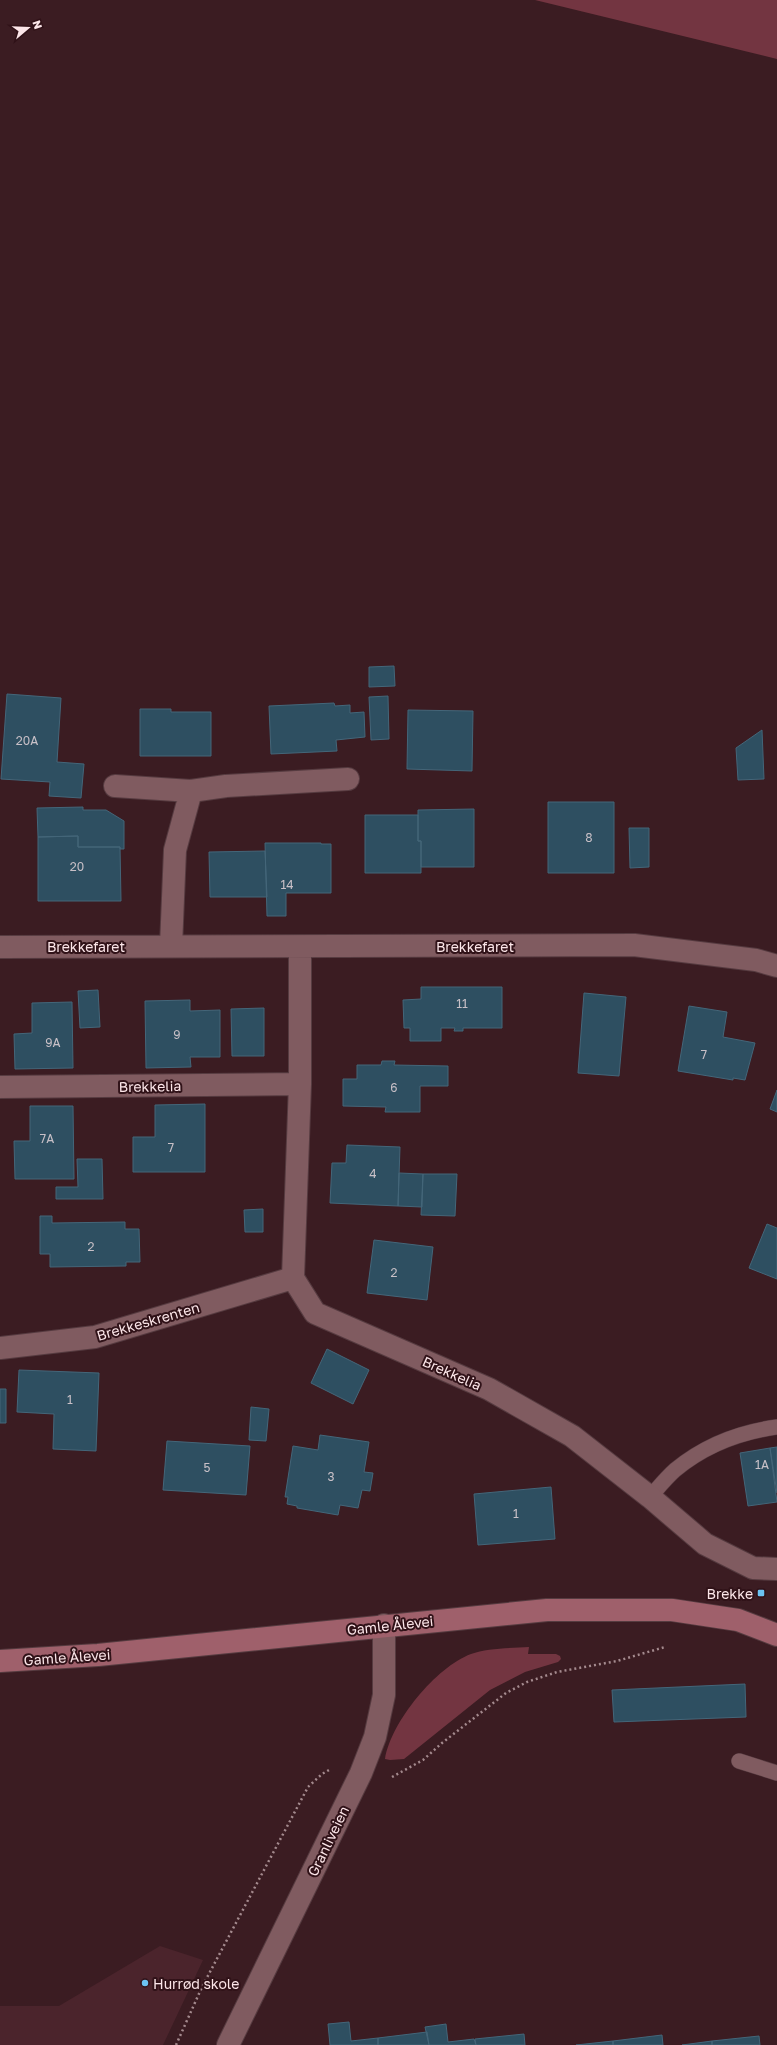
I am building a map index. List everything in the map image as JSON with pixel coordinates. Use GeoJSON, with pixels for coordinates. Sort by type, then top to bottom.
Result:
{"type":"FeatureCollection","features":[{"type":"Feature","properties":{"kind":"main road","name":"Gamle Ålevei"},"geometry":{"type":"LineString","coordinates":[[0,1661],[98,1655],[384,1625],[547,1610],[672,1610],[738,1620],[777,1635]]}},
{"type":"Feature","properties":{"kind":"street"},"geometry":{"type":"LineString","coordinates":[[115,786],[191,791],[226,786],[348,779]]}},
{"type":"Feature","properties":{"kind":"street"},"geometry":{"type":"LineString","coordinates":[[171,946],[175,850],[191,791]]}},
{"type":"Feature","properties":{"kind":"street","name":"Brekkefaret"},"geometry":{"type":"LineString","coordinates":[[0,947],[634,945],[756,960],[777,966]]}},
{"type":"Feature","properties":{"kind":"street"},"geometry":{"type":"LineString","coordinates":[[293,1278],[300,1084],[300,947]]}},
{"type":"Feature","properties":{"kind":"street","name":"Brekkelia"},"geometry":{"type":"LineString","coordinates":[[0,1087],[300,1084]]}},
{"type":"Feature","properties":{"kind":"street","name":"Brekkelia"},"geometry":{"type":"LineString","coordinates":[[293,1278],[316,1313],[489,1389],[572,1436],[650,1497],[705,1544],[753,1568],[777,1569]]}},
{"type":"Feature","properties":{"kind":"street","name":"Brekkeskrenten"},"geometry":{"type":"LineString","coordinates":[[0,1348],[95,1337],[293,1278]]}},
{"type":"Feature","properties":{"kind":"street","name":"Granliveien"},"geometry":{"type":"LineString","coordinates":[[228,2045],[361,1773],[374,1737],[384,1695],[384,1625]]}},
{"type":"Feature","properties":{"kind":"lane"},"geometry":{"type":"LineString","coordinates":[[650,1497],[675,1470],[697,1455],[742,1434],[777,1427]]}},
{"type":"Feature","properties":{"kind":"lane"},"geometry":{"type":"LineString","coordinates":[[739,1761],[777,1773]]}},
{"type":"Feature","properties":{"kind":"path"},"geometry":{"type":"LineString","coordinates":[[386,1779],[423,1760],[442,1743],[506,1693],[527,1682],[557,1672],[617,1661],[665,1647]]}},
{"type":"Feature","properties":{"kind":"path"},"geometry":{"type":"LineString","coordinates":[[176,2045],[202,1987],[308,1787],[322,1774],[333,1768]]}},
{"type":"Feature","properties":{"kind":"shaded area"},"geometry":{"type":"Polygon","coordinates":[[[535,0],[777,0],[777,59],[535,0]]]}},
{"type":"Feature","properties":{"kind":"shaded area"},"geometry":{"type":"Polygon","coordinates":[[[529,1647],[528,1654],[556,1654],[560,1656],[561,1659],[558,1662],[525,1672],[490,1690],[404,1759],[385,1759],[389,1744],[406,1713],[430,1683],[444,1671],[458,1661],[477,1652],[529,1647]]]}},
{"type":"Feature","properties":{"kind":"shaded area","name":"Hurrød skole"},"geometry":{"type":"Polygon","coordinates":[[[160,1946],[203,1960],[163,2045],[0,2045],[0,2006],[59,2006],[160,1946]]]}},
{"type":"Feature","properties":{"kind":"building"},"geometry":{"type":"Polygon","coordinates":[[[394,666],[395,686],[369,687],[369,667],[394,666]]]}},
{"type":"Feature","properties":{"kind":"building"},"geometry":{"type":"Polygon","coordinates":[[[7,694],[61,698],[57,762],[84,764],[81,798],[49,796],[50,782],[1,779],[7,694]]]}},
{"type":"Feature","properties":{"kind":"building"},"geometry":{"type":"Polygon","coordinates":[[[388,696],[389,739],[371,740],[369,697],[388,696]]]}},
{"type":"Feature","properties":{"kind":"building"},"geometry":{"type":"Polygon","coordinates":[[[334,703],[335,706],[350,705],[350,713],[364,712],[365,737],[336,740],[337,751],[271,754],[269,706],[334,703]]]}},
{"type":"Feature","properties":{"kind":"building"},"geometry":{"type":"Polygon","coordinates":[[[140,709],[171,709],[171,712],[211,712],[211,756],[140,756],[140,709]]]}},
{"type":"Feature","properties":{"kind":"building"},"geometry":{"type":"Polygon","coordinates":[[[408,710],[473,711],[472,771],[407,769],[408,710]]]}},
{"type":"Feature","properties":{"kind":"building"},"geometry":{"type":"Polygon","coordinates":[[[762,730],[764,779],[738,780],[736,748],[762,730]]]}},
{"type":"Feature","properties":{"kind":"building"},"geometry":{"type":"Polygon","coordinates":[[[548,802],[614,802],[614,873],[548,873],[548,802]]]}},
{"type":"Feature","properties":{"kind":"building"},"geometry":{"type":"Polygon","coordinates":[[[83,807],[83,810],[106,810],[124,821],[124,849],[120,849],[120,847],[78,847],[78,836],[38,837],[37,808],[83,807]]]}},
{"type":"Feature","properties":{"kind":"building"},"geometry":{"type":"Polygon","coordinates":[[[474,809],[474,867],[421,867],[421,841],[418,841],[418,810],[474,809]]]}},
{"type":"Feature","properties":{"kind":"building"},"geometry":{"type":"Polygon","coordinates":[[[365,815],[418,815],[418,841],[421,841],[421,873],[365,873],[365,815]]]}},
{"type":"Feature","properties":{"kind":"building"},"geometry":{"type":"Polygon","coordinates":[[[629,828],[649,828],[649,867],[630,868],[629,828]]]}},
{"type":"Feature","properties":{"kind":"building"},"geometry":{"type":"Polygon","coordinates":[[[78,836],[78,847],[120,847],[121,901],[38,901],[38,837],[78,836]]]}},
{"type":"Feature","properties":{"kind":"building"},"geometry":{"type":"Polygon","coordinates":[[[265,843],[331,844],[331,893],[286,893],[286,916],[267,916],[265,843]]]}},
{"type":"Feature","properties":{"kind":"building"},"geometry":{"type":"Polygon","coordinates":[[[265,851],[267,897],[210,897],[209,852],[265,851]]]}},
{"type":"Feature","properties":{"kind":"building"},"geometry":{"type":"Polygon","coordinates":[[[421,987],[502,987],[502,1028],[463,1028],[463,1031],[454,1031],[455,1028],[441,1028],[441,1041],[410,1041],[410,1028],[404,1028],[403,1000],[421,999],[421,987]]]}},
{"type":"Feature","properties":{"kind":"building"},"geometry":{"type":"Polygon","coordinates":[[[98,990],[100,1027],[80,1028],[78,991],[98,990]]]}},
{"type":"Feature","properties":{"kind":"building"},"geometry":{"type":"Polygon","coordinates":[[[584,993],[626,997],[619,1076],[578,1073],[584,993]]]}},
{"type":"Feature","properties":{"kind":"building"},"geometry":{"type":"Polygon","coordinates":[[[190,1000],[190,1011],[220,1010],[220,1057],[190,1057],[191,1067],[146,1068],[145,1001],[190,1000]]]}},
{"type":"Feature","properties":{"kind":"building"},"geometry":{"type":"Polygon","coordinates":[[[72,1002],[73,1068],[15,1069],[14,1034],[32,1033],[32,1003],[72,1002]]]}},
{"type":"Feature","properties":{"kind":"building"},"geometry":{"type":"Polygon","coordinates":[[[689,1006],[727,1012],[723,1037],[755,1043],[745,1080],[733,1078],[733,1080],[678,1071],[689,1006]]]}},
{"type":"Feature","properties":{"kind":"building"},"geometry":{"type":"Polygon","coordinates":[[[264,1008],[264,1056],[232,1056],[231,1009],[264,1008]]]}},
{"type":"Feature","properties":{"kind":"building"},"geometry":{"type":"Polygon","coordinates":[[[382,1061],[395,1061],[394,1065],[448,1066],[448,1086],[420,1086],[420,1112],[385,1112],[386,1107],[343,1106],[343,1079],[357,1079],[357,1065],[381,1065],[382,1061]]]}},
{"type":"Feature","properties":{"kind":"building"},"geometry":{"type":"Polygon","coordinates":[[[777,1090],[777,1112],[770,1109],[777,1090]]]}},
{"type":"Feature","properties":{"kind":"building"},"geometry":{"type":"Polygon","coordinates":[[[205,1104],[205,1172],[133,1172],[133,1137],[155,1137],[155,1105],[205,1104]]]}},
{"type":"Feature","properties":{"kind":"building"},"geometry":{"type":"Polygon","coordinates":[[[30,1106],[73,1106],[74,1179],[15,1179],[14,1141],[30,1141],[30,1106]]]}},
{"type":"Feature","properties":{"kind":"building"},"geometry":{"type":"Polygon","coordinates":[[[347,1145],[400,1147],[398,1206],[330,1203],[332,1163],[346,1163],[347,1145]]]}},
{"type":"Feature","properties":{"kind":"building"},"geometry":{"type":"Polygon","coordinates":[[[77,1159],[102,1159],[103,1199],[56,1199],[56,1187],[78,1187],[77,1159]]]}},
{"type":"Feature","properties":{"kind":"building"},"geometry":{"type":"Polygon","coordinates":[[[399,1173],[423,1174],[422,1207],[398,1206],[399,1173]]]}},
{"type":"Feature","properties":{"kind":"building"},"geometry":{"type":"Polygon","coordinates":[[[423,1174],[457,1174],[455,1216],[421,1215],[423,1174]]]}},
{"type":"Feature","properties":{"kind":"building"},"geometry":{"type":"Polygon","coordinates":[[[263,1209],[263,1232],[245,1232],[244,1210],[263,1209]]]}},
{"type":"Feature","properties":{"kind":"building"},"geometry":{"type":"Polygon","coordinates":[[[40,1216],[52,1216],[52,1223],[125,1222],[125,1229],[139,1229],[140,1262],[126,1262],[126,1266],[50,1267],[50,1254],[40,1254],[40,1216]]]}},
{"type":"Feature","properties":{"kind":"building"},"geometry":{"type":"Polygon","coordinates":[[[767,1224],[777,1228],[777,1279],[749,1268],[767,1224]]]}},
{"type":"Feature","properties":{"kind":"building"},"geometry":{"type":"Polygon","coordinates":[[[374,1240],[433,1247],[427,1300],[367,1293],[374,1240]]]}},
{"type":"Feature","properties":{"kind":"building"},"geometry":{"type":"Polygon","coordinates":[[[327,1349],[369,1370],[353,1404],[311,1383],[327,1349]]]}},
{"type":"Feature","properties":{"kind":"building"},"geometry":{"type":"Polygon","coordinates":[[[19,1370],[99,1373],[96,1451],[53,1449],[54,1414],[17,1412],[19,1370]]]}},
{"type":"Feature","properties":{"kind":"building"},"geometry":{"type":"Polygon","coordinates":[[[0,1389],[6,1389],[6,1423],[0,1423],[0,1389]]]}},
{"type":"Feature","properties":{"kind":"building"},"geometry":{"type":"Polygon","coordinates":[[[251,1407],[269,1409],[266,1441],[249,1440],[251,1407]]]}},
{"type":"Feature","properties":{"kind":"building"},"geometry":{"type":"Polygon","coordinates":[[[320,1435],[369,1442],[364,1472],[373,1473],[370,1491],[362,1490],[358,1508],[340,1505],[338,1515],[297,1508],[297,1506],[287,1504],[288,1497],[285,1497],[293,1446],[318,1450],[320,1435]]]}},
{"type":"Feature","properties":{"kind":"building"},"geometry":{"type":"Polygon","coordinates":[[[167,1441],[250,1446],[246,1495],[163,1490],[167,1441]]]}},
{"type":"Feature","properties":{"kind":"building"},"geometry":{"type":"Polygon","coordinates":[[[777,1447],[777,1493],[770,1448],[777,1447]]]}},
{"type":"Feature","properties":{"kind":"building"},"geometry":{"type":"Polygon","coordinates":[[[770,1448],[777,1502],[748,1506],[740,1453],[770,1448]]]}},
{"type":"Feature","properties":{"kind":"building"},"geometry":{"type":"Polygon","coordinates":[[[551,1487],[555,1539],[478,1545],[474,1494],[551,1487]]]}},
{"type":"Feature","properties":{"kind":"building"},"geometry":{"type":"Polygon","coordinates":[[[745,1684],[746,1717],[614,1722],[612,1690],[745,1684]]]}},
{"type":"Feature","properties":{"kind":"building"},"geometry":{"type":"Polygon","coordinates":[[[349,2022],[351,2041],[378,2038],[378,2045],[330,2045],[328,2024],[349,2022]]]}},
{"type":"Feature","properties":{"kind":"building"},"geometry":{"type":"Polygon","coordinates":[[[446,2024],[448,2042],[474,2039],[476,2045],[429,2045],[425,2027],[446,2024]]]}},
{"type":"Feature","properties":{"kind":"building"},"geometry":{"type":"Polygon","coordinates":[[[427,2032],[429,2045],[378,2045],[378,2038],[427,2032]]]}},
{"type":"Feature","properties":{"kind":"building"},"geometry":{"type":"Polygon","coordinates":[[[524,2034],[525,2045],[476,2045],[475,2039],[524,2034]]]}},
{"type":"Feature","properties":{"kind":"building"},"geometry":{"type":"Polygon","coordinates":[[[662,2035],[663,2045],[613,2045],[613,2041],[662,2035]]]}},
{"type":"Feature","properties":{"kind":"building"},"geometry":{"type":"Polygon","coordinates":[[[759,2036],[760,2045],[712,2045],[712,2041],[759,2036]]]}},
{"type":"Feature","properties":{"kind":"building"},"geometry":{"type":"Polygon","coordinates":[[[613,2041],[613,2045],[576,2045],[613,2041]]]}},
{"type":"Feature","properties":{"kind":"building"},"geometry":{"type":"Polygon","coordinates":[[[712,2041],[712,2045],[682,2045],[712,2041]]]}},
{"type":"Feature","properties":{"kind":"place","name":"Brekke"},"geometry":{"type":"Point","coordinates":[761,1593]}},
{"type":"Feature","properties":{"kind":"place","name":"Hurrød skole"},"geometry":{"type":"Point","coordinates":[145,1983]}}]}
